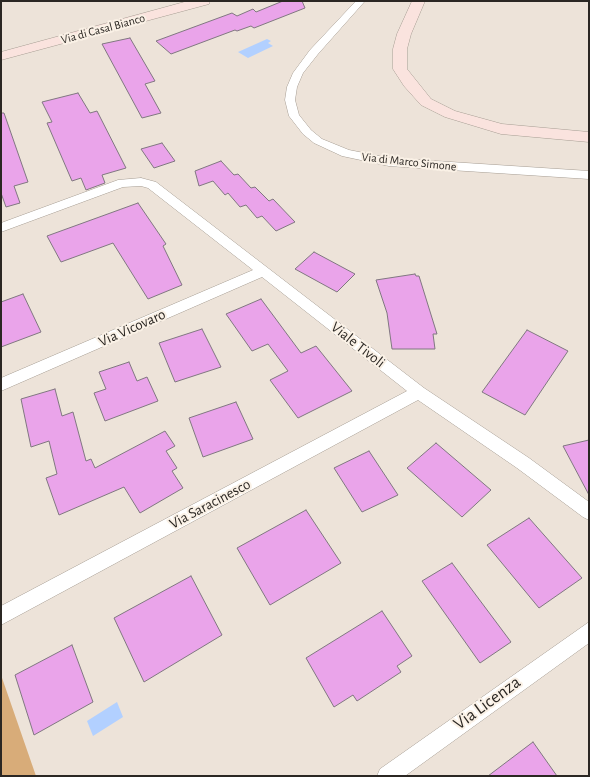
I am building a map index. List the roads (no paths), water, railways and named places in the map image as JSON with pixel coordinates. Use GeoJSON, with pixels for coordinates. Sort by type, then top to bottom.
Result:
{"type":"FeatureCollection","features":[{"type":"Feature","properties":{"kind":"main road","name":"Via di Casal Bianco"},"geometry":{"type":"LineString","coordinates":[[1,46],[170,1]]}},
{"type":"Feature","properties":{"kind":"main road","name":"Via di Casal Bianco"},"geometry":{"type":"LineString","coordinates":[[1,56],[204,1]]}},
{"type":"Feature","properties":{"kind":"main road"},"geometry":{"type":"LineString","coordinates":[[417,3],[400,49],[400,69],[409,84],[426,102],[450,114],[501,129],[589,136]]}},
{"type":"Feature","properties":{"kind":"street","name":"Via di Marco Simone"},"geometry":{"type":"LineString","coordinates":[[361,1],[314,52],[298,73],[292,87],[290,100],[294,116],[318,141],[346,153],[389,162],[589,175]]}},
{"type":"Feature","properties":{"kind":"street","name":"Viale Tivoli"},"geometry":{"type":"LineString","coordinates":[[1,228],[117,185],[130,182],[152,185],[419,392],[524,463],[589,512]]}},
{"type":"Feature","properties":{"kind":"street","name":"Via Vicovaro"},"geometry":{"type":"LineString","coordinates":[[1,385],[263,271]]}},
{"type":"Feature","properties":{"kind":"street","name":"Via Saracinesco"},"geometry":{"type":"LineString","coordinates":[[1,616],[419,392]]}},
{"type":"Feature","properties":{"kind":"street","name":"Via Licenza"},"geometry":{"type":"LineString","coordinates":[[387,776],[589,631]]}},
{"type":"Feature","properties":{"kind":"water"},"geometry":{"type":"Polygon","coordinates":[[[267,39],[271,41],[268,43],[273,46],[248,58],[238,52],[267,39]]]}},
{"type":"Feature","properties":{"kind":"water"},"geometry":{"type":"Polygon","coordinates":[[[117,702],[123,717],[93,736],[87,721],[117,702]]]}}]}
